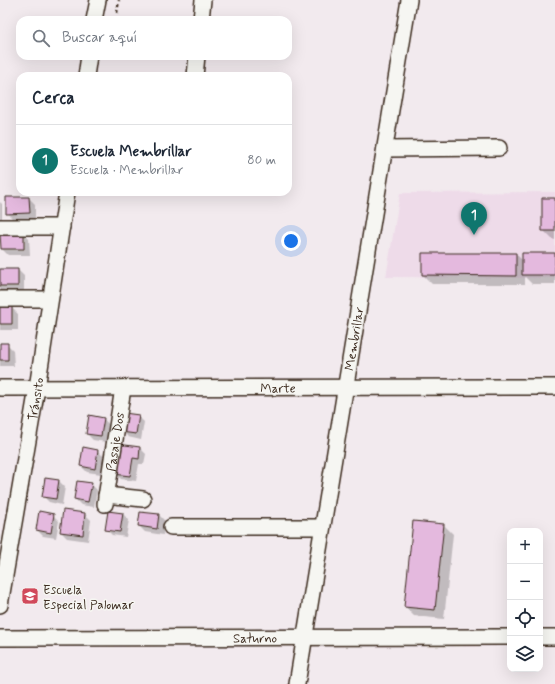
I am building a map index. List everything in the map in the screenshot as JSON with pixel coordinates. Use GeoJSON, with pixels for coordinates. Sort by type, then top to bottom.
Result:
{"type":"FeatureCollection","features":[{"type":"Feature","properties":{"kind":"street"},"geometry":{"type":"LineString","coordinates":[[95,16],[98,0]]}},
{"type":"Feature","properties":{"kind":"street"},"geometry":{"type":"LineString","coordinates":[[202,16],[204,0]]}},
{"type":"Feature","properties":{"kind":"street","name":"Membrillar"},"geometry":{"type":"LineString","coordinates":[[297,684],[410,0]]}},
{"type":"Feature","properties":{"kind":"street"},"geometry":{"type":"LineString","coordinates":[[87,72],[88,60]]}},
{"type":"Feature","properties":{"kind":"street"},"geometry":{"type":"LineString","coordinates":[[195,72],[197,60]]}},
{"type":"Feature","properties":{"kind":"street"},"geometry":{"type":"LineString","coordinates":[[385,149],[499,148]]}},
{"type":"Feature","properties":{"kind":"street","name":"Tránsito"},"geometry":{"type":"LineString","coordinates":[[0,605],[37,388],[66,196]]}},
{"type":"Feature","properties":{"kind":"street"},"geometry":{"type":"LineString","coordinates":[[0,227],[62,226]]}},
{"type":"Feature","properties":{"kind":"street"},"geometry":{"type":"LineString","coordinates":[[0,299],[50,299]]}},
{"type":"Feature","properties":{"kind":"street","name":"Marte"},"geometry":{"type":"LineString","coordinates":[[0,388],[555,386]]}},
{"type":"Feature","properties":{"kind":"street","name":"Pasaje Dos"},"geometry":{"type":"LineString","coordinates":[[123,388],[105,500],[143,499]]}},
{"type":"Feature","properties":{"kind":"street"},"geometry":{"type":"LineString","coordinates":[[171,527],[322,527]]}},
{"type":"Feature","properties":{"kind":"street","name":"Saturno"},"geometry":{"type":"LineString","coordinates":[[0,638],[507,637]]}},
{"type":"Feature","properties":{"kind":"street"},"geometry":{"type":"LineString","coordinates":[[543,637],[555,637]]}},
{"type":"Feature","properties":{"kind":"path"},"geometry":{"type":"LineString","coordinates":[[117,13],[119,0]]}},
{"type":"Feature","properties":{"kind":"shaded area"},"geometry":{"type":"Polygon","coordinates":[[[555,192],[555,278],[386,277],[400,193],[555,192]]]}},
{"type":"Feature","properties":{"kind":"building"},"geometry":{"type":"Polygon","coordinates":[[[6,197],[29,197],[30,213],[6,214],[6,197]]]}},
{"type":"Feature","properties":{"kind":"building"},"geometry":{"type":"Polygon","coordinates":[[[542,198],[555,198],[555,231],[542,231],[542,198]]]}},
{"type":"Feature","properties":{"kind":"building"},"geometry":{"type":"Polygon","coordinates":[[[24,232],[24,249],[1,249],[0,233],[24,232]]]}},
{"type":"Feature","properties":{"kind":"building"},"geometry":{"type":"Polygon","coordinates":[[[422,253],[516,253],[516,276],[422,275],[422,253]]]}},
{"type":"Feature","properties":{"kind":"building"},"geometry":{"type":"Polygon","coordinates":[[[522,253],[555,253],[555,275],[522,275],[522,253]]]}},
{"type":"Feature","properties":{"kind":"building"},"geometry":{"type":"Polygon","coordinates":[[[0,269],[18,269],[18,286],[0,286],[0,269]]]}},
{"type":"Feature","properties":{"kind":"building"},"geometry":{"type":"Polygon","coordinates":[[[0,307],[12,307],[12,324],[0,324],[0,307]]]}},
{"type":"Feature","properties":{"kind":"building"},"geometry":{"type":"Polygon","coordinates":[[[0,343],[8,343],[8,360],[0,360],[0,343]]]}},
{"type":"Feature","properties":{"kind":"building"},"geometry":{"type":"Polygon","coordinates":[[[124,413],[139,415],[136,434],[121,432],[124,413]]]}},
{"type":"Feature","properties":{"kind":"building"},"geometry":{"type":"Polygon","coordinates":[[[89,415],[104,418],[101,436],[86,434],[89,415]]]}},
{"type":"Feature","properties":{"kind":"building"},"geometry":{"type":"Polygon","coordinates":[[[118,444],[140,447],[139,459],[133,458],[130,476],[114,474],[118,444]]]}},
{"type":"Feature","properties":{"kind":"building"},"geometry":{"type":"Polygon","coordinates":[[[83,447],[98,450],[95,469],[80,466],[83,447]]]}},
{"type":"Feature","properties":{"kind":"building"},"geometry":{"type":"Polygon","coordinates":[[[45,478],[59,480],[56,499],[42,497],[45,478]]]}},
{"type":"Feature","properties":{"kind":"building"},"geometry":{"type":"Polygon","coordinates":[[[77,481],[92,483],[88,502],[74,499],[77,481]]]}},
{"type":"Feature","properties":{"kind":"building"},"geometry":{"type":"Polygon","coordinates":[[[63,510],[85,513],[83,535],[60,532],[63,510]]]}},
{"type":"Feature","properties":{"kind":"building"},"geometry":{"type":"Polygon","coordinates":[[[39,511],[54,514],[51,533],[36,530],[39,511]]]}},
{"type":"Feature","properties":{"kind":"building"},"geometry":{"type":"Polygon","coordinates":[[[108,511],[123,513],[120,532],[105,530],[108,511]]]}},
{"type":"Feature","properties":{"kind":"building"},"geometry":{"type":"Polygon","coordinates":[[[140,512],[159,514],[157,529],[138,526],[140,512]]]}},
{"type":"Feature","properties":{"kind":"building"},"geometry":{"type":"Polygon","coordinates":[[[413,521],[444,524],[435,610],[404,607],[413,521]]]}},
{"type":"Feature","properties":{"kind":"place","name":"Escuela Membrillar"},"geometry":{"type":"Point","coordinates":[474,235]}},
{"type":"Feature","properties":{"kind":"place","name":"Escuela Especial Palomar"},"geometry":{"type":"Point","coordinates":[30,596]}}]}
